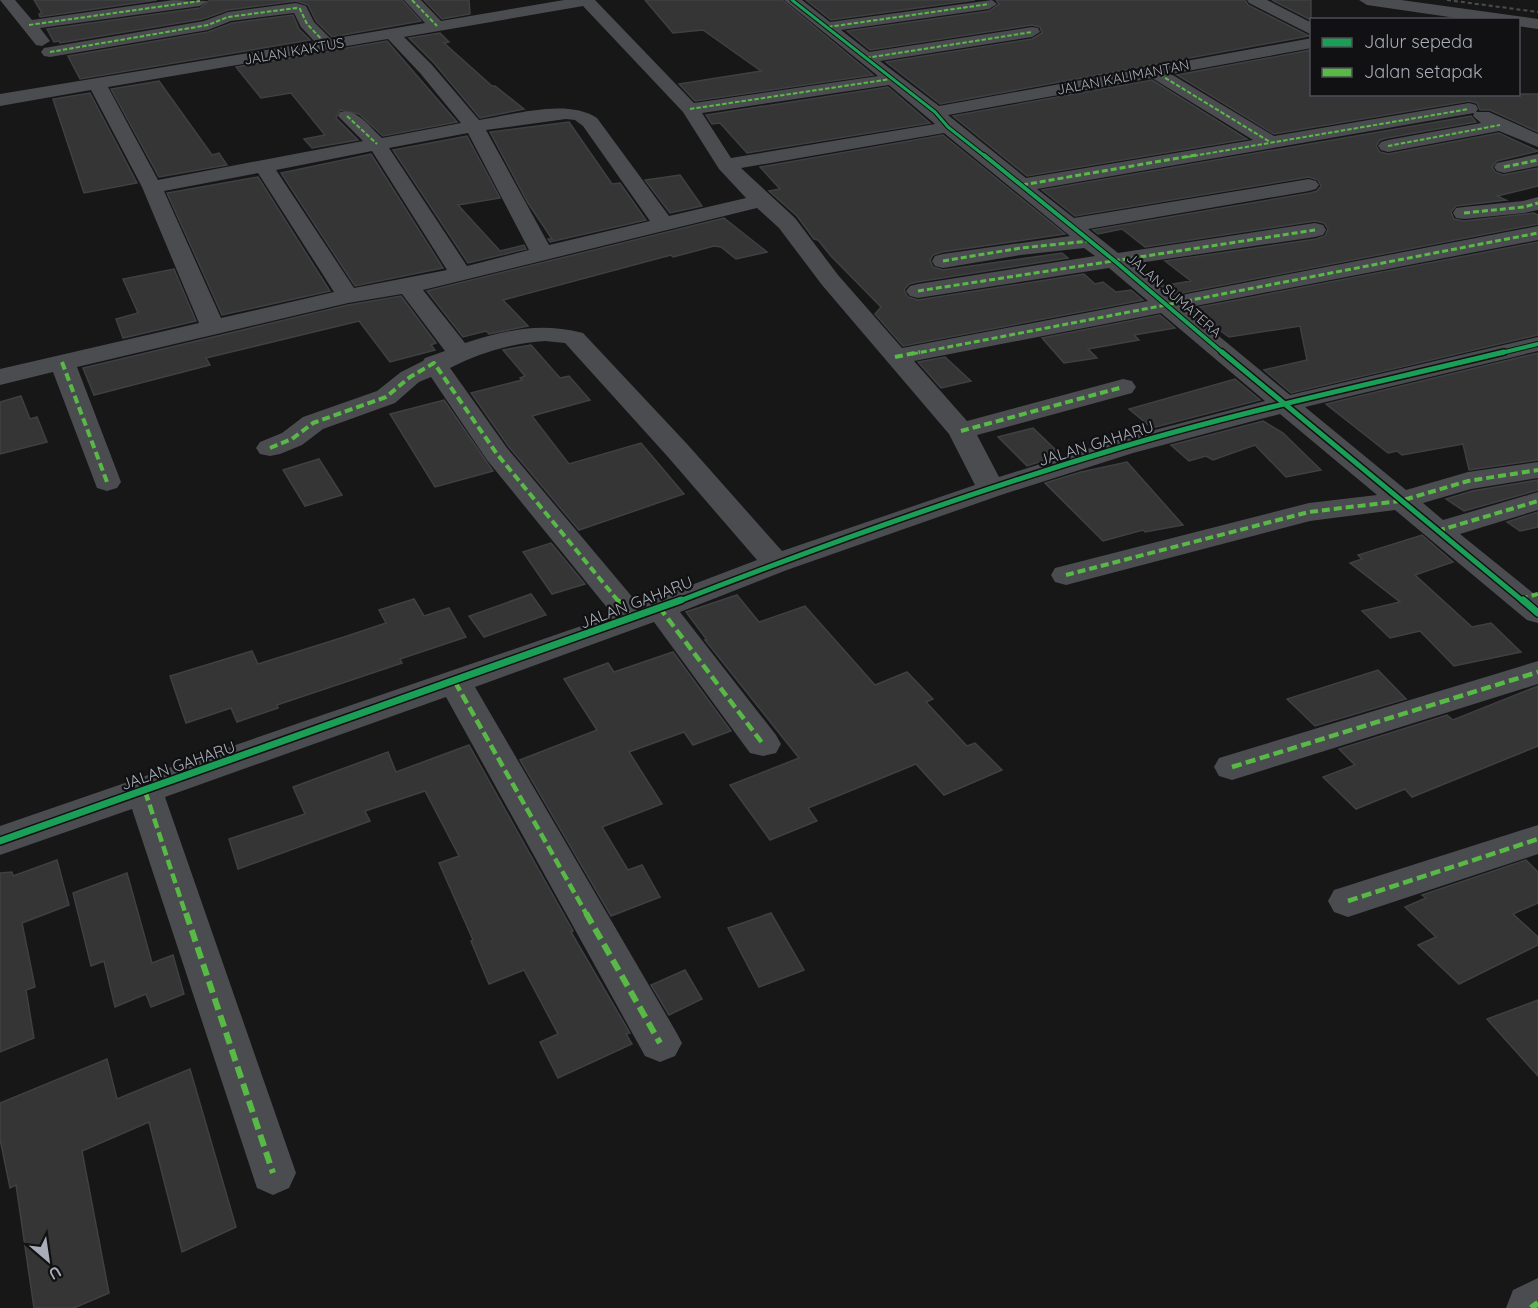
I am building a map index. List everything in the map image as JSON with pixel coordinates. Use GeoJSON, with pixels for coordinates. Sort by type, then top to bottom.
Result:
{"type":"FeatureCollection","features":[{"type":"Feature","properties":{"kind":"street"},"geometry":{"type":"LineString","coordinates":[[7,0],[50,52],[61,90]]}},
{"type":"Feature","properties":{"kind":"street"},"geometry":{"type":"LineString","coordinates":[[29,25],[125,5],[200,0]]}},
{"type":"Feature","properties":{"kind":"street"},"geometry":{"type":"LineString","coordinates":[[412,0],[437,27]]}},
{"type":"Feature","properties":{"kind":"street","name":"JALAN SUMATERA"},"geometry":{"type":"LineString","coordinates":[[792,0],[1116,262],[1400,501],[1532,602]]}},
{"type":"Feature","properties":{"kind":"street"},"geometry":{"type":"LineString","coordinates":[[1255,0],[1310,29]]}},
{"type":"Feature","properties":{"kind":"street"},"geometry":{"type":"LineString","coordinates":[[1367,0],[1494,18]]}},
{"type":"Feature","properties":{"kind":"street"},"geometry":{"type":"LineString","coordinates":[[586,1],[690,109],[726,165],[761,201],[787,223],[830,280],[961,431],[991,489]]}},
{"type":"Feature","properties":{"kind":"street","name":"JALAN KAKTUS"},"geometry":{"type":"LineString","coordinates":[[0,100],[586,1]]}},
{"type":"Feature","properties":{"kind":"street"},"geometry":{"type":"LineString","coordinates":[[828,27],[988,4]]}},
{"type":"Feature","properties":{"kind":"street"},"geometry":{"type":"LineString","coordinates":[[50,52],[208,25],[228,17],[296,9],[300,9],[307,24],[327,45]]}},
{"type":"Feature","properties":{"kind":"street"},"geometry":{"type":"LineString","coordinates":[[1520,21],[1538,24]]}},
{"type":"Feature","properties":{"kind":"street"},"geometry":{"type":"LineString","coordinates":[[864,58],[1032,32]]}},
{"type":"Feature","properties":{"kind":"street"},"geometry":{"type":"LineString","coordinates":[[392,34],[426,69],[474,126],[542,253]]}},
{"type":"Feature","properties":{"kind":"street","name":"JALAN KALIMANTAN"},"geometry":{"type":"LineString","coordinates":[[726,165],[942,119],[1154,70],[1310,43]]}},
{"type":"Feature","properties":{"kind":"street"},"geometry":{"type":"LineString","coordinates":[[1154,70],[1270,142]]}},
{"type":"Feature","properties":{"kind":"street"},"geometry":{"type":"LineString","coordinates":[[690,109],[891,79]]}},
{"type":"Feature","properties":{"kind":"street"},"geometry":{"type":"LineString","coordinates":[[97,84],[152,187],[214,329]]}},
{"type":"Feature","properties":{"kind":"street"},"geometry":{"type":"LineString","coordinates":[[1443,96],[1538,141]]}},
{"type":"Feature","properties":{"kind":"street"},"geometry":{"type":"LineString","coordinates":[[1022,185],[1469,109]]}},
{"type":"Feature","properties":{"kind":"street"},"geometry":{"type":"LineString","coordinates":[[152,187],[474,126],[560,113],[581,116],[590,122],[663,224]]}},
{"type":"Feature","properties":{"kind":"street"},"geometry":{"type":"LineString","coordinates":[[347,116],[377,144],[461,274]]}},
{"type":"Feature","properties":{"kind":"street"},"geometry":{"type":"LineString","coordinates":[[1388,146],[1500,124]]}},
{"type":"Feature","properties":{"kind":"street"},"geometry":{"type":"LineString","coordinates":[[1504,167],[1538,160]]}},
{"type":"Feature","properties":{"kind":"street"},"geometry":{"type":"LineString","coordinates":[[264,167],[348,296]]}},
{"type":"Feature","properties":{"kind":"street"},"geometry":{"type":"LineString","coordinates":[[943,261],[1021,248],[1080,233],[1309,185]]}},
{"type":"Feature","properties":{"kind":"street"},"geometry":{"type":"LineString","coordinates":[[0,377],[348,296],[461,274],[761,201]]}},
{"type":"Feature","properties":{"kind":"street"},"geometry":{"type":"LineString","coordinates":[[1464,213],[1524,207],[1538,203]]}},
{"type":"Feature","properties":{"kind":"street"},"geometry":{"type":"LineString","coordinates":[[918,291],[1049,268],[1116,262],[1315,230]]}},
{"type":"Feature","properties":{"kind":"street"},"geometry":{"type":"LineString","coordinates":[[895,357],[1163,303],[1538,233]]}},
{"type":"Feature","properties":{"kind":"street"},"geometry":{"type":"LineString","coordinates":[[408,286],[497,454],[646,613],[763,744]]}},
{"type":"Feature","properties":{"kind":"street"},"geometry":{"type":"LineString","coordinates":[[270,448],[292,439],[313,423],[386,397],[410,376],[447,358],[534,332],[562,334],[574,338],[678,451],[776,563]]}},
{"type":"Feature","properties":{"kind":"street","name":"JALAN GAHARU"},"geometry":{"type":"LineString","coordinates":[[0,841],[455,682],[776,563],[991,489],[1123,447],[1286,404],[1538,344]]}},
{"type":"Feature","properties":{"kind":"street"},"geometry":{"type":"LineString","coordinates":[[62,362],[107,482]]}},
{"type":"Feature","properties":{"kind":"street"},"geometry":{"type":"LineString","coordinates":[[961,431],[1123,387]]}},
{"type":"Feature","properties":{"kind":"street"},"geometry":{"type":"LineString","coordinates":[[1066,575],[1309,512],[1400,501],[1468,481],[1538,470]]}},
{"type":"Feature","properties":{"kind":"street"},"geometry":{"type":"LineString","coordinates":[[1437,531],[1538,501]]}},
{"type":"Feature","properties":{"kind":"street"},"geometry":{"type":"LineString","coordinates":[[1232,767],[1538,672]]}},
{"type":"Feature","properties":{"kind":"street"},"geometry":{"type":"LineString","coordinates":[[455,682],[660,1042]]}},
{"type":"Feature","properties":{"kind":"street"},"geometry":{"type":"LineString","coordinates":[[145,791],[273,1173]]}},
{"type":"Feature","properties":{"kind":"street"},"geometry":{"type":"LineString","coordinates":[[1348,901],[1538,839]]}},
{"type":"Feature","properties":{"kind":"street"},"geometry":{"type":"LineString","coordinates":[[1531,1308],[1538,1303]]}},
{"type":"Feature","properties":{"kind":"building"},"geometry":{"type":"Polygon","coordinates":[[[34,0],[157,0],[40,17],[39,14],[42,13],[34,0]]]}},
{"type":"Feature","properties":{"kind":"building"},"geometry":{"type":"Polygon","coordinates":[[[210,0],[402,0],[421,21],[332,37],[316,21],[308,5],[296,1],[228,10],[203,19],[60,43],[59,41],[54,42],[47,29],[200,8],[210,0]]]}},
{"type":"Feature","properties":{"kind":"building"},"geometry":{"type":"Polygon","coordinates":[[[424,0],[469,0],[470,14],[442,19],[424,0]]]}},
{"type":"Feature","properties":{"kind":"building"},"geometry":{"type":"Polygon","coordinates":[[[645,0],[782,0],[873,75],[695,101],[679,84],[761,71],[703,30],[673,33],[645,0]]]}},
{"type":"Feature","properties":{"kind":"building"},"geometry":{"type":"Polygon","coordinates":[[[806,0],[975,0],[831,20],[806,0]]]}},
{"type":"Feature","properties":{"kind":"building"},"geometry":{"type":"Polygon","coordinates":[[[996,0],[1245,0],[1248,5],[1309,36],[940,104],[886,62],[1032,39],[1042,33],[1040,27],[1032,25],[870,50],[847,31],[989,11],[999,4],[996,0]]]}},
{"type":"Feature","properties":{"kind":"building"},"geometry":{"type":"Polygon","coordinates":[[[1272,0],[1311,0],[1310,19],[1272,0]]]}},
{"type":"Feature","properties":{"kind":"building"},"geometry":{"type":"Polygon","coordinates":[[[293,15],[299,29],[310,40],[80,79],[68,56],[208,32],[232,23],[293,15]]]}},
{"type":"Feature","properties":{"kind":"building"},"geometry":{"type":"Polygon","coordinates":[[[440,33],[449,42],[444,43],[492,86],[524,109],[480,118],[434,63],[409,38],[440,33]]]}},
{"type":"Feature","properties":{"kind":"building"},"geometry":{"type":"Polygon","coordinates":[[[387,41],[457,122],[383,136],[359,114],[340,110],[336,118],[358,140],[312,148],[304,139],[325,135],[291,93],[261,98],[236,67],[387,41]]]}},
{"type":"Feature","properties":{"kind":"building"},"geometry":{"type":"Polygon","coordinates":[[[1310,50],[1310,96],[1520,96],[1520,94],[1538,94],[1538,132],[1490,110],[1480,110],[1477,103],[1469,101],[1274,134],[1177,75],[1310,50]]]}},
{"type":"Feature","properties":{"kind":"building"},"geometry":{"type":"Polygon","coordinates":[[[1152,80],[1247,139],[1027,176],[953,116],[1152,80]]]}},
{"type":"Feature","properties":{"kind":"building"},"geometry":{"type":"Polygon","coordinates":[[[159,81],[212,155],[219,153],[227,165],[159,177],[111,89],[159,81]]]}},
{"type":"Feature","properties":{"kind":"building"},"geometry":{"type":"Polygon","coordinates":[[[888,87],[930,123],[747,153],[720,123],[712,124],[706,115],[888,87]]]}},
{"type":"Feature","properties":{"kind":"building"},"geometry":{"type":"Polygon","coordinates":[[[90,93],[137,183],[84,193],[53,99],[90,93]]]}},
{"type":"Feature","properties":{"kind":"building"},"geometry":{"type":"Polygon","coordinates":[[[1471,116],[1476,122],[1387,138],[1380,140],[1376,146],[1380,152],[1388,154],[1499,133],[1538,151],[1497,161],[1492,167],[1495,172],[1503,175],[1538,168],[1538,186],[1497,196],[1506,200],[1456,206],[1451,212],[1454,219],[1464,221],[1534,213],[1538,215],[1538,224],[1172,295],[1161,286],[1191,281],[1165,261],[1316,239],[1325,236],[1328,229],[1324,223],[1315,221],[1145,247],[1122,229],[1098,234],[1093,230],[1310,193],[1317,191],[1321,186],[1318,180],[1309,177],[1075,216],[1042,190],[1471,116]]]}},
{"type":"Feature","properties":{"kind":"building"},"geometry":{"type":"Polygon","coordinates":[[[569,122],[612,184],[620,183],[646,220],[550,242],[548,239],[552,239],[528,203],[490,132],[569,122]]]}},
{"type":"Feature","properties":{"kind":"building"},"geometry":{"type":"Polygon","coordinates":[[[943,135],[1065,234],[942,252],[933,255],[930,260],[933,267],[943,270],[1062,253],[1068,258],[917,282],[909,284],[904,290],[908,297],[918,300],[1084,274],[1095,284],[1103,282],[1116,292],[1131,290],[1143,300],[903,346],[875,314],[881,307],[818,240],[814,239],[797,216],[769,191],[780,189],[760,167],[943,135]]]}},
{"type":"Feature","properties":{"kind":"building"},"geometry":{"type":"Polygon","coordinates":[[[467,136],[500,198],[458,205],[500,251],[524,245],[526,249],[468,263],[393,150],[467,136]]]}},
{"type":"Feature","properties":{"kind":"building"},"geometry":{"type":"Polygon","coordinates":[[[371,154],[443,268],[355,286],[281,173],[371,154]]]}},
{"type":"Feature","properties":{"kind":"building"},"geometry":{"type":"Polygon","coordinates":[[[680,175],[702,206],[670,213],[645,180],[680,175]]]}},
{"type":"Feature","properties":{"kind":"building"},"geometry":{"type":"Polygon","coordinates":[[[258,177],[330,291],[222,315],[167,193],[258,177]]]}},
{"type":"Feature","properties":{"kind":"building"},"geometry":{"type":"Polygon","coordinates":[[[724,218],[767,252],[736,259],[721,247],[714,246],[673,257],[671,255],[503,300],[528,326],[489,334],[486,331],[463,337],[427,291],[724,218]]]}},
{"type":"Feature","properties":{"kind":"building"},"geometry":{"type":"Polygon","coordinates":[[[1538,242],[1538,335],[1291,393],[1264,370],[1307,360],[1300,326],[1229,337],[1190,309],[1538,242]]]}},
{"type":"Feature","properties":{"kind":"building"},"geometry":{"type":"Polygon","coordinates":[[[174,269],[196,321],[123,338],[116,319],[138,313],[123,279],[174,269]]]}},
{"type":"Feature","properties":{"kind":"building"},"geometry":{"type":"Polygon","coordinates":[[[401,296],[436,343],[431,345],[435,350],[390,362],[359,321],[206,358],[210,365],[94,395],[83,368],[348,305],[401,296]]]}},
{"type":"Feature","properties":{"kind":"building"},"geometry":{"type":"Polygon","coordinates":[[[1160,315],[1175,328],[1134,335],[1139,340],[1088,349],[1097,358],[1064,363],[1042,338],[1160,315]]]}},
{"type":"Feature","properties":{"kind":"building"},"geometry":{"type":"Polygon","coordinates":[[[531,345],[560,378],[569,376],[590,400],[532,416],[569,464],[641,443],[684,494],[579,530],[509,447],[471,393],[522,380],[520,378],[525,376],[503,350],[531,345]]]}},
{"type":"Feature","properties":{"kind":"building"},"geometry":{"type":"Polygon","coordinates":[[[1538,353],[1538,460],[1469,470],[1463,444],[1402,455],[1397,451],[1388,453],[1326,404],[1538,353]]]}},
{"type":"Feature","properties":{"kind":"building"},"geometry":{"type":"Polygon","coordinates":[[[945,357],[971,381],[941,388],[918,362],[945,357]]]}},
{"type":"Feature","properties":{"kind":"building"},"geometry":{"type":"Polygon","coordinates":[[[1235,379],[1260,400],[1152,428],[1129,409],[1235,379]]]}},
{"type":"Feature","properties":{"kind":"building"},"geometry":{"type":"Polygon","coordinates":[[[21,396],[30,419],[37,417],[47,442],[0,454],[0,402],[21,396]]]}},
{"type":"Feature","properties":{"kind":"building"},"geometry":{"type":"Polygon","coordinates":[[[444,400],[493,471],[435,487],[390,414],[444,400]]]}},
{"type":"Feature","properties":{"kind":"building"},"geometry":{"type":"Polygon","coordinates":[[[1263,421],[1283,433],[1321,470],[1286,477],[1255,445],[1213,460],[1206,456],[1189,461],[1171,445],[1263,421]]]}},
{"type":"Feature","properties":{"kind":"building"},"geometry":{"type":"Polygon","coordinates":[[[1033,428],[1061,455],[1027,466],[998,437],[1033,428]]]}},
{"type":"Feature","properties":{"kind":"building"},"geometry":{"type":"Polygon","coordinates":[[[319,459],[342,495],[305,506],[283,470],[319,459]]]}},
{"type":"Feature","properties":{"kind":"building"},"geometry":{"type":"Polygon","coordinates":[[[1127,462],[1183,525],[1145,532],[1143,530],[1103,541],[1045,483],[1081,472],[1127,462]]]}},
{"type":"Feature","properties":{"kind":"building"},"geometry":{"type":"Polygon","coordinates":[[[1538,480],[1538,490],[1464,511],[1446,499],[1472,491],[1538,480]]]}},
{"type":"Feature","properties":{"kind":"building"},"geometry":{"type":"Polygon","coordinates":[[[1538,512],[1538,527],[1520,531],[1507,522],[1538,512]]]}},
{"type":"Feature","properties":{"kind":"building"},"geometry":{"type":"Polygon","coordinates":[[[1422,535],[1453,562],[1415,575],[1472,627],[1491,623],[1521,652],[1454,666],[1420,631],[1390,638],[1362,611],[1400,602],[1350,563],[1362,559],[1358,555],[1422,535]]]}},
{"type":"Feature","properties":{"kind":"building"},"geometry":{"type":"Polygon","coordinates":[[[551,543],[585,584],[552,594],[523,552],[551,543]]]}},
{"type":"Feature","properties":{"kind":"building"},"geometry":{"type":"Polygon","coordinates":[[[531,594],[546,615],[484,637],[469,616],[531,594]]]}},
{"type":"Feature","properties":{"kind":"building"},"geometry":{"type":"Polygon","coordinates":[[[737,595],[759,622],[805,606],[875,685],[907,672],[933,699],[926,702],[967,746],[975,743],[1002,770],[944,795],[916,764],[808,808],[817,821],[770,840],[730,785],[799,758],[705,640],[707,640],[686,612],[737,595]]]}},
{"type":"Feature","properties":{"kind":"building"},"geometry":{"type":"Polygon","coordinates":[[[414,599],[424,616],[449,608],[466,637],[400,659],[402,663],[277,705],[278,708],[237,722],[231,708],[186,723],[170,676],[252,651],[258,664],[344,637],[386,623],[379,610],[414,599]]]}},
{"type":"Feature","properties":{"kind":"building"},"geometry":{"type":"Polygon","coordinates":[[[673,652],[731,731],[693,745],[684,732],[629,752],[662,804],[602,827],[628,870],[642,865],[660,897],[611,916],[520,760],[597,730],[564,679],[608,663],[614,672],[673,652]]]}},
{"type":"Feature","properties":{"kind":"building"},"geometry":{"type":"Polygon","coordinates":[[[1378,670],[1406,699],[1315,726],[1287,699],[1378,670]]]}},
{"type":"Feature","properties":{"kind":"building"},"geometry":{"type":"Polygon","coordinates":[[[1538,686],[1538,746],[1412,797],[1405,789],[1356,809],[1323,777],[1355,765],[1339,749],[1447,715],[1453,720],[1538,686]]]}},
{"type":"Feature","properties":{"kind":"building"},"geometry":{"type":"Polygon","coordinates":[[[469,745],[573,931],[571,932],[630,1033],[626,1034],[632,1044],[558,1078],[540,1042],[558,1034],[524,970],[489,984],[471,941],[473,940],[439,863],[459,856],[425,791],[365,811],[370,821],[238,869],[229,839],[305,814],[293,787],[388,752],[396,772],[469,745]]]}},
{"type":"Feature","properties":{"kind":"building"},"geometry":{"type":"Polygon","coordinates":[[[57,860],[69,905],[22,923],[35,987],[26,990],[34,1038],[0,1052],[0,873],[12,872],[13,876],[57,860]]]}},
{"type":"Feature","properties":{"kind":"building"},"geometry":{"type":"Polygon","coordinates":[[[1526,860],[1538,872],[1538,903],[1513,914],[1538,937],[1538,945],[1459,984],[1418,945],[1436,937],[1405,907],[1426,898],[1422,895],[1526,860]]]}},
{"type":"Feature","properties":{"kind":"building"},"geometry":{"type":"Polygon","coordinates":[[[127,873],[152,963],[173,955],[184,994],[151,1007],[146,994],[115,1007],[104,961],[91,966],[73,893],[127,873]]]}},
{"type":"Feature","properties":{"kind":"building"},"geometry":{"type":"Polygon","coordinates":[[[771,913],[804,970],[759,987],[728,928],[771,913]]]}},
{"type":"Feature","properties":{"kind":"building"},"geometry":{"type":"Polygon","coordinates":[[[685,970],[702,999],[669,1015],[651,985],[685,970]]]}},
{"type":"Feature","properties":{"kind":"building"},"geometry":{"type":"Polygon","coordinates":[[[1538,1000],[1538,1076],[1487,1019],[1538,1000]]]}},
{"type":"Feature","properties":{"kind":"building"},"geometry":{"type":"Polygon","coordinates":[[[107,1059],[117,1099],[190,1069],[236,1227],[182,1252],[149,1122],[82,1151],[109,1293],[74,1308],[34,1308],[16,1185],[10,1188],[0,1139],[0,1103],[107,1059]]]}},
{"type":"Feature","properties":{"kind":"railway"},"geometry":{"type":"LineString","coordinates":[[1447,0],[1538,12]]}},
{"type":"Feature","properties":{"kind":"marked path"},"geometry":{"type":"LineString","coordinates":[[412,0],[437,26]]}},
{"type":"Feature","properties":{"kind":"marked path"},"geometry":{"type":"LineString","coordinates":[[29,25],[200,1]]}},
{"type":"Feature","properties":{"kind":"marked path"},"geometry":{"type":"LineString","coordinates":[[828,27],[989,4]]}},
{"type":"Feature","properties":{"kind":"marked path"},"geometry":{"type":"LineString","coordinates":[[50,52],[208,25],[228,17],[296,8],[300,9],[307,24],[327,45]]}},
{"type":"Feature","properties":{"kind":"marked path"},"geometry":{"type":"LineString","coordinates":[[866,58],[1032,32]]}},
{"type":"Feature","properties":{"kind":"marked path"},"geometry":{"type":"LineString","coordinates":[[1154,71],[1270,142]]}},
{"type":"Feature","properties":{"kind":"marked path"},"geometry":{"type":"LineString","coordinates":[[690,109],[891,79]]}},
{"type":"Feature","properties":{"kind":"marked path"},"geometry":{"type":"LineString","coordinates":[[1022,185],[1469,109]]}},
{"type":"Feature","properties":{"kind":"marked path"},"geometry":{"type":"LineString","coordinates":[[347,116],[377,144]]}},
{"type":"Feature","properties":{"kind":"marked path"},"geometry":{"type":"LineString","coordinates":[[1388,146],[1500,125]]}},
{"type":"Feature","properties":{"kind":"marked path"},"geometry":{"type":"LineString","coordinates":[[1504,167],[1538,160]]}},
{"type":"Feature","properties":{"kind":"marked path"},"geometry":{"type":"LineString","coordinates":[[1464,213],[1524,207],[1538,203]]}},
{"type":"Feature","properties":{"kind":"marked path"},"geometry":{"type":"LineString","coordinates":[[918,291],[1315,230]]}},
{"type":"Feature","properties":{"kind":"marked path"},"geometry":{"type":"LineString","coordinates":[[895,357],[1538,233]]}},
{"type":"Feature","properties":{"kind":"marked path"},"geometry":{"type":"LineString","coordinates":[[943,261],[1021,248],[1089,241]]}},
{"type":"Feature","properties":{"kind":"marked path"},"geometry":{"type":"LineString","coordinates":[[62,362],[107,482]]}},
{"type":"Feature","properties":{"kind":"marked path"},"geometry":{"type":"LineString","coordinates":[[270,448],[292,439],[313,423],[386,397],[410,377],[434,363],[497,454],[633,619]]}},
{"type":"Feature","properties":{"kind":"marked path"},"geometry":{"type":"LineString","coordinates":[[961,431],[1123,387]]}},
{"type":"Feature","properties":{"kind":"marked path"},"geometry":{"type":"LineString","coordinates":[[1066,575],[1309,512],[1400,501],[1468,481],[1538,470]]}},
{"type":"Feature","properties":{"kind":"marked path"},"geometry":{"type":"LineString","coordinates":[[1437,531],[1538,501]]}},
{"type":"Feature","properties":{"kind":"marked path"},"geometry":{"type":"LineString","coordinates":[[1520,599],[1538,594]]}},
{"type":"Feature","properties":{"kind":"marked path"},"geometry":{"type":"LineString","coordinates":[[659,607],[763,744]]}},
{"type":"Feature","properties":{"kind":"marked path"},"geometry":{"type":"LineString","coordinates":[[1232,767],[1538,672]]}},
{"type":"Feature","properties":{"kind":"marked path"},"geometry":{"type":"LineString","coordinates":[[455,682],[660,1043]]}},
{"type":"Feature","properties":{"kind":"marked path"},"geometry":{"type":"LineString","coordinates":[[145,791],[273,1173]]}},
{"type":"Feature","properties":{"kind":"marked path"},"geometry":{"type":"LineString","coordinates":[[1348,901],[1538,839]]}},
{"type":"Feature","properties":{"kind":"marked path"},"geometry":{"type":"LineString","coordinates":[[1531,1308],[1538,1303]]}},
{"type":"Feature","properties":{"kind":"cycle path"},"geometry":{"type":"LineString","coordinates":[[792,0],[935,112],[948,127],[1116,262],[1238,366],[1538,613]]}},
{"type":"Feature","properties":{"kind":"cycle path"},"geometry":{"type":"LineString","coordinates":[[0,841],[633,619],[776,563],[991,489],[1123,447],[1286,404],[1538,344]]}}]}
